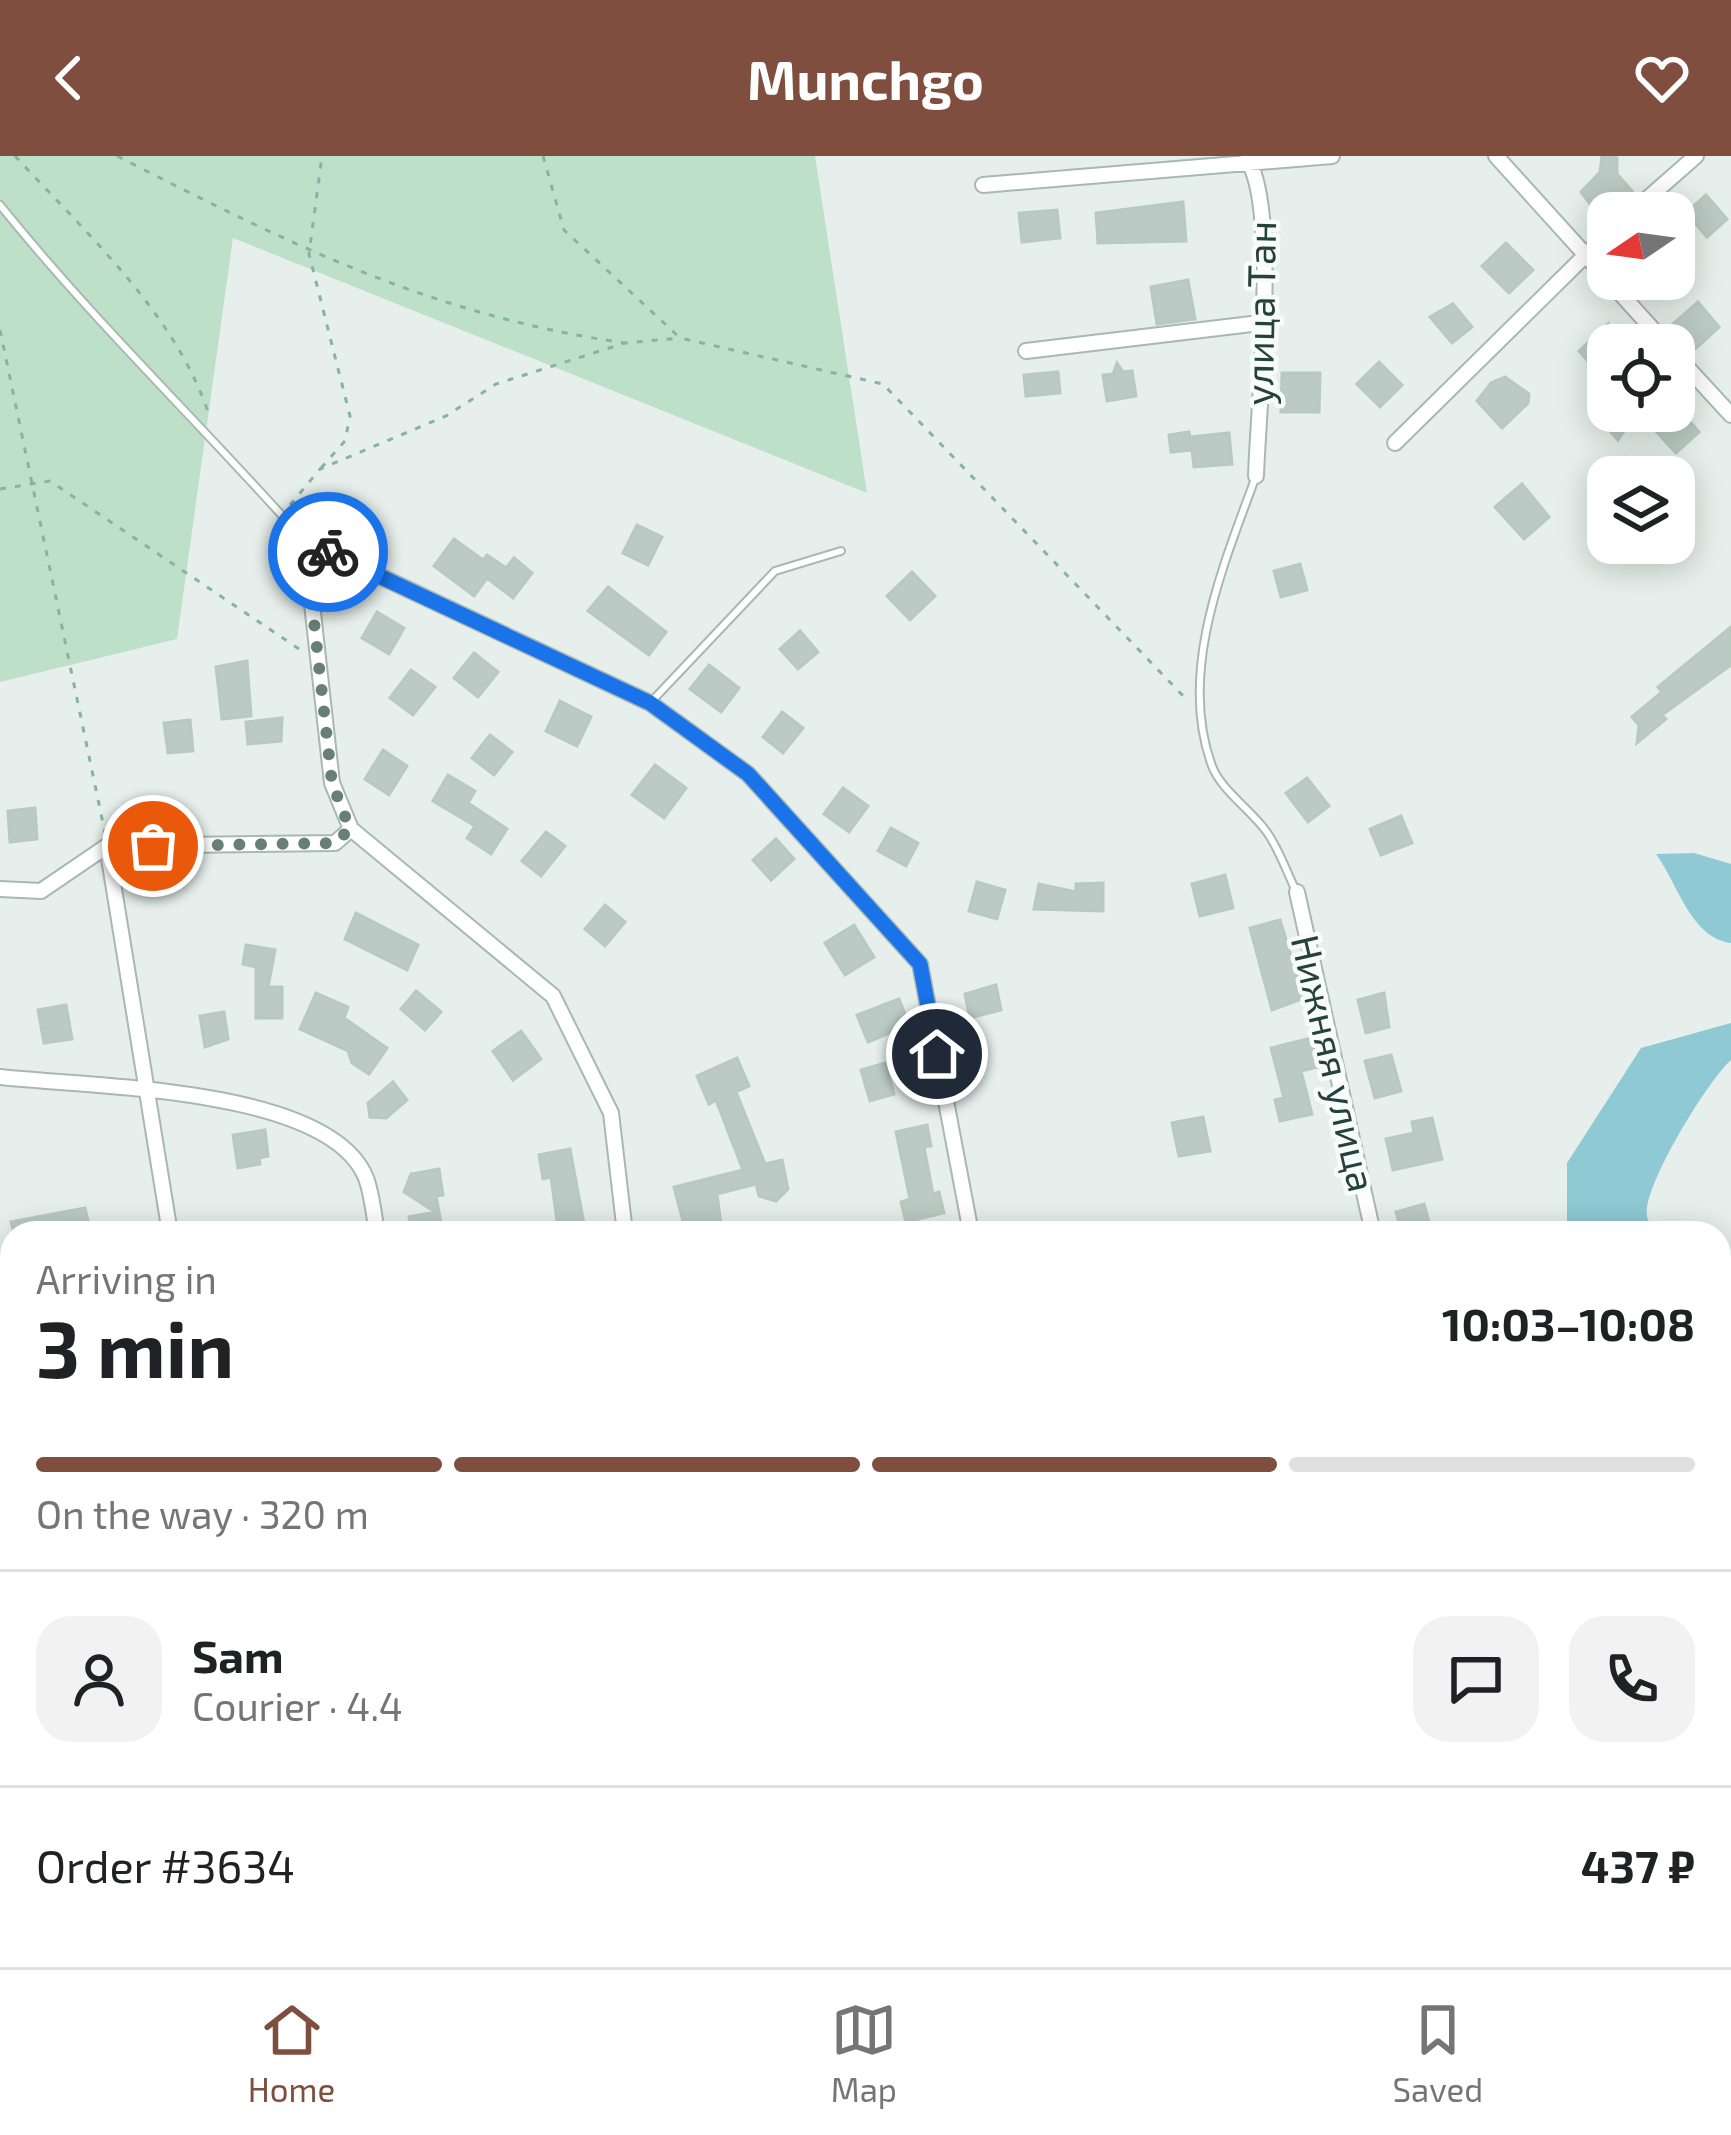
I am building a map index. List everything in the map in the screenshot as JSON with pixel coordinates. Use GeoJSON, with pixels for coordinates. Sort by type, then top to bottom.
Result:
{"type":"FeatureCollection","features":[{"type":"Feature","properties":{"kind":"street"},"geometry":{"type":"LineString","coordinates":[[983,185],[1247,159],[1332,156]]}},
{"type":"Feature","properties":{"kind":"street"},"geometry":{"type":"LineString","coordinates":[[1496,156],[1648,324]]}},
{"type":"Feature","properties":{"kind":"street"},"geometry":{"type":"LineString","coordinates":[[1655,192],[1696,156]]}},
{"type":"Feature","properties":{"kind":"street","name":"улица Тан"},"geometry":{"type":"LineString","coordinates":[[1247,159],[1261,192],[1256,476]]}},
{"type":"Feature","properties":{"kind":"street"},"geometry":{"type":"LineString","coordinates":[[1395,443],[1587,251]]}},
{"type":"Feature","properties":{"kind":"street"},"geometry":{"type":"LineString","coordinates":[[1026,351],[1260,323]]}},
{"type":"Feature","properties":{"kind":"street"},"geometry":{"type":"LineString","coordinates":[[1695,375],[1731,415]]}},
{"type":"Feature","properties":{"kind":"street"},"geometry":{"type":"LineString","coordinates":[[305,541],[332,783],[350,829],[553,996],[611,1112],[624,1221]]}},
{"type":"Feature","properties":{"kind":"street"},"geometry":{"type":"LineString","coordinates":[[305,541],[650,703],[748,774],[920,964],[969,1221]]}},
{"type":"Feature","properties":{"kind":"street"},"geometry":{"type":"LineString","coordinates":[[0,889],[41,892],[107,846],[335,843],[350,829]]}},
{"type":"Feature","properties":{"kind":"street"},"geometry":{"type":"LineString","coordinates":[[107,846],[168,1221]]}},
{"type":"Feature","properties":{"kind":"street","name":"Нижняя улица"},"geometry":{"type":"LineString","coordinates":[[1297,892],[1370,1221]]}},
{"type":"Feature","properties":{"kind":"street"},"geometry":{"type":"LineString","coordinates":[[0,1077],[239,1102],[304,1120],[342,1146],[365,1176],[374,1221]]}},
{"type":"Feature","properties":{"kind":"lane"},"geometry":{"type":"LineString","coordinates":[[0,206],[70,292],[218,443],[305,541]]}},
{"type":"Feature","properties":{"kind":"lane"},"geometry":{"type":"LineString","coordinates":[[1256,476],[1222,568],[1200,671],[1203,716],[1213,769],[1269,834],[1297,892]]}},
{"type":"Feature","properties":{"kind":"lane"},"geometry":{"type":"LineString","coordinates":[[650,703],[775,571],[841,551]]}},
{"type":"Feature","properties":{"kind":"path"},"geometry":{"type":"LineString","coordinates":[[15,156],[123,272],[199,382],[218,443]]}},
{"type":"Feature","properties":{"kind":"path"},"geometry":{"type":"LineString","coordinates":[[117,156],[309,254],[421,298],[541,331],[625,344]]}},
{"type":"Feature","properties":{"kind":"path"},"geometry":{"type":"LineString","coordinates":[[285,518],[294,495],[345,441],[350,416],[309,254],[322,156]]}},
{"type":"Feature","properties":{"kind":"path"},"geometry":{"type":"LineString","coordinates":[[543,156],[564,230],[680,338]]}},
{"type":"Feature","properties":{"kind":"path"},"geometry":{"type":"LineString","coordinates":[[0,330],[107,846]]}},
{"type":"Feature","properties":{"kind":"path"},"geometry":{"type":"LineString","coordinates":[[320,469],[446,416],[496,383],[625,344],[680,338],[883,384],[1203,716]]}},
{"type":"Feature","properties":{"kind":"path"},"geometry":{"type":"LineString","coordinates":[[0,489],[50,481],[320,663]]}},
{"type":"Feature","properties":{"kind":"green space"},"geometry":{"type":"Polygon","coordinates":[[[0,156],[815,156],[867,493],[233,238],[177,639],[0,682],[0,156]]]}},
{"type":"Feature","properties":{"kind":"water"},"geometry":{"type":"Polygon","coordinates":[[[1694,853],[1731,864],[1731,943],[1717,939],[1695,921],[1656,854],[1694,853]]]}},
{"type":"Feature","properties":{"kind":"water"},"geometry":{"type":"Polygon","coordinates":[[[1731,1023],[1731,1060],[1693,1110],[1666,1159],[1648,1202],[1649,1221],[1567,1221],[1567,1163],[1641,1048],[1731,1023]]]}},
{"type":"Feature","properties":{"kind":"building"},"geometry":{"type":"Polygon","coordinates":[[[1602,156],[1617,158],[1617,174],[1632,191],[1587,192],[1587,200],[1581,192],[1600,172],[1602,156]]]}},
{"type":"Feature","properties":{"kind":"building"},"geometry":{"type":"Polygon","coordinates":[[[1706,195],[1727,219],[1707,237],[1695,223],[1695,205],[1706,195]]]}},
{"type":"Feature","properties":{"kind":"building"},"geometry":{"type":"Polygon","coordinates":[[[1183,202],[1186,241],[1098,243],[1096,213],[1183,202]]]}},
{"type":"Feature","properties":{"kind":"building"},"geometry":{"type":"Polygon","coordinates":[[[1057,210],[1060,238],[1022,242],[1019,213],[1057,210]]]}},
{"type":"Feature","properties":{"kind":"building"},"geometry":{"type":"Polygon","coordinates":[[[1506,243],[1533,270],[1509,293],[1482,266],[1506,243]]]}},
{"type":"Feature","properties":{"kind":"building"},"geometry":{"type":"Polygon","coordinates":[[[1188,280],[1195,319],[1157,324],[1151,287],[1188,280]]]}},
{"type":"Feature","properties":{"kind":"building"},"geometry":{"type":"Polygon","coordinates":[[[1698,302],[1719,327],[1695,349],[1695,324],[1673,324],[1698,302]]]}},
{"type":"Feature","properties":{"kind":"building"},"geometry":{"type":"Polygon","coordinates":[[[1453,304],[1472,327],[1452,343],[1430,317],[1453,304]]]}},
{"type":"Feature","properties":{"kind":"building"},"geometry":{"type":"Polygon","coordinates":[[[1379,362],[1402,385],[1380,407],[1357,384],[1379,362]]]}},
{"type":"Feature","properties":{"kind":"building"},"geometry":{"type":"Polygon","coordinates":[[[1117,363],[1123,372],[1132,371],[1136,396],[1107,401],[1103,375],[1113,374],[1117,363]]]}},
{"type":"Feature","properties":{"kind":"building"},"geometry":{"type":"Polygon","coordinates":[[[1058,372],[1060,393],[1026,396],[1024,375],[1058,372]]]}},
{"type":"Feature","properties":{"kind":"building"},"geometry":{"type":"Polygon","coordinates":[[[1282,373],[1320,373],[1319,412],[1281,412],[1282,373]]]}},
{"type":"Feature","properties":{"kind":"building"},"geometry":{"type":"Polygon","coordinates":[[[1505,377],[1529,394],[1528,403],[1502,428],[1477,401],[1491,383],[1505,377]]]}},
{"type":"Feature","properties":{"kind":"building"},"geometry":{"type":"Polygon","coordinates":[[[1695,427],[1699,432],[1676,453],[1657,432],[1695,432],[1695,427]]]}},
{"type":"Feature","properties":{"kind":"building"},"geometry":{"type":"Polygon","coordinates":[[[1189,432],[1190,437],[1229,433],[1232,464],[1194,467],[1192,450],[1171,452],[1169,435],[1189,432]]]}},
{"type":"Feature","properties":{"kind":"building"},"geometry":{"type":"Polygon","coordinates":[[[1522,484],[1549,517],[1524,539],[1495,507],[1522,484]]]}},
{"type":"Feature","properties":{"kind":"building"},"geometry":{"type":"Polygon","coordinates":[[[637,525],[662,537],[648,565],[623,553],[637,525]]]}},
{"type":"Feature","properties":{"kind":"building"},"geometry":{"type":"Polygon","coordinates":[[[454,539],[483,560],[487,555],[506,568],[514,558],[532,573],[513,598],[487,578],[474,596],[434,566],[454,539]]]}},
{"type":"Feature","properties":{"kind":"building"},"geometry":{"type":"Polygon","coordinates":[[[1300,564],[1307,590],[1281,597],[1274,571],[1300,564]]]}},
{"type":"Feature","properties":{"kind":"building"},"geometry":{"type":"Polygon","coordinates":[[[912,572],[935,596],[910,620],[887,596],[912,572]]]}},
{"type":"Feature","properties":{"kind":"building"},"geometry":{"type":"Polygon","coordinates":[[[608,587],[666,632],[649,655],[588,611],[608,587]]]}},
{"type":"Feature","properties":{"kind":"building"},"geometry":{"type":"Polygon","coordinates":[[[377,612],[404,628],[389,654],[362,638],[377,612]]]}},
{"type":"Feature","properties":{"kind":"building"},"geometry":{"type":"Polygon","coordinates":[[[1731,627],[1731,665],[1662,715],[1666,719],[1637,743],[1639,725],[1632,717],[1662,692],[1658,687],[1731,627]]]}},
{"type":"Feature","properties":{"kind":"building"},"geometry":{"type":"Polygon","coordinates":[[[800,631],[818,652],[798,669],[780,649],[800,631]]]}},
{"type":"Feature","properties":{"kind":"building"},"geometry":{"type":"Polygon","coordinates":[[[474,653],[498,672],[478,697],[454,678],[474,653]]]}},
{"type":"Feature","properties":{"kind":"building"},"geometry":{"type":"Polygon","coordinates":[[[247,661],[251,716],[222,719],[216,667],[247,661]]]}},
{"type":"Feature","properties":{"kind":"building"},"geometry":{"type":"Polygon","coordinates":[[[709,665],[739,688],[721,712],[690,689],[709,665]]]}},
{"type":"Feature","properties":{"kind":"building"},"geometry":{"type":"Polygon","coordinates":[[[411,670],[435,687],[413,715],[390,698],[411,670]]]}},
{"type":"Feature","properties":{"kind":"building"},"geometry":{"type":"Polygon","coordinates":[[[560,701],[591,717],[577,746],[546,731],[560,701]]]}},
{"type":"Feature","properties":{"kind":"building"},"geometry":{"type":"Polygon","coordinates":[[[782,712],[803,728],[783,753],[763,737],[782,712]]]}},
{"type":"Feature","properties":{"kind":"building"},"geometry":{"type":"Polygon","coordinates":[[[282,718],[281,741],[248,744],[246,722],[282,718]]]}},
{"type":"Feature","properties":{"kind":"building"},"geometry":{"type":"Polygon","coordinates":[[[190,720],[193,751],[168,753],[164,723],[190,720]]]}},
{"type":"Feature","properties":{"kind":"building"},"geometry":{"type":"Polygon","coordinates":[[[490,735],[512,752],[494,775],[472,758],[490,735]]]}},
{"type":"Feature","properties":{"kind":"building"},"geometry":{"type":"Polygon","coordinates":[[[383,750],[407,766],[389,795],[365,779],[383,750]]]}},
{"type":"Feature","properties":{"kind":"building"},"geometry":{"type":"Polygon","coordinates":[[[655,765],[686,788],[664,818],[632,795],[655,765]]]}},
{"type":"Feature","properties":{"kind":"building"},"geometry":{"type":"Polygon","coordinates":[[[448,775],[475,791],[468,803],[507,829],[491,854],[467,838],[475,826],[433,801],[448,775]]]}},
{"type":"Feature","properties":{"kind":"building"},"geometry":{"type":"Polygon","coordinates":[[[1307,778],[1329,806],[1308,822],[1286,793],[1307,778]]]}},
{"type":"Feature","properties":{"kind":"building"},"geometry":{"type":"Polygon","coordinates":[[[843,788],[868,806],[849,832],[824,814],[843,788]]]}},
{"type":"Feature","properties":{"kind":"building"},"geometry":{"type":"Polygon","coordinates":[[[35,808],[37,839],[10,842],[8,811],[35,808]]]}},
{"type":"Feature","properties":{"kind":"building"},"geometry":{"type":"Polygon","coordinates":[[[1401,816],[1412,843],[1381,855],[1370,829],[1401,816]]]}},
{"type":"Feature","properties":{"kind":"building"},"geometry":{"type":"Polygon","coordinates":[[[891,828],[918,843],[906,866],[878,851],[891,828]]]}},
{"type":"Feature","properties":{"kind":"building"},"geometry":{"type":"Polygon","coordinates":[[[546,832],[565,846],[541,876],[522,861],[546,832]]]}},
{"type":"Feature","properties":{"kind":"building"},"geometry":{"type":"Polygon","coordinates":[[[776,839],[794,859],[771,880],[753,860],[776,839]]]}},
{"type":"Feature","properties":{"kind":"building"},"geometry":{"type":"Polygon","coordinates":[[[1225,875],[1233,908],[1200,916],[1192,884],[1225,875]]]}},
{"type":"Feature","properties":{"kind":"building"},"geometry":{"type":"Polygon","coordinates":[[[977,882],[1005,890],[997,919],[969,911],[977,882]]]}},
{"type":"Feature","properties":{"kind":"building"},"geometry":{"type":"Polygon","coordinates":[[[1103,883],[1103,911],[1034,909],[1039,884],[1076,892],[1076,884],[1103,883]]]}},
{"type":"Feature","properties":{"kind":"building"},"geometry":{"type":"Polygon","coordinates":[[[605,905],[625,922],[605,946],[585,929],[605,905]]]}},
{"type":"Feature","properties":{"kind":"building"},"geometry":{"type":"Polygon","coordinates":[[[356,913],[418,945],[407,970],[345,939],[356,913]]]}},
{"type":"Feature","properties":{"kind":"building"},"geometry":{"type":"Polygon","coordinates":[[[1280,920],[1304,998],[1272,1010],[1250,928],[1280,920]]]}},
{"type":"Feature","properties":{"kind":"building"},"geometry":{"type":"Polygon","coordinates":[[[854,925],[874,957],[845,975],[825,943],[854,925]]]}},
{"type":"Feature","properties":{"kind":"building"},"geometry":{"type":"Polygon","coordinates":[[[246,945],[275,950],[268,987],[282,987],[282,1018],[256,1018],[256,967],[243,964],[246,945]]]}},
{"type":"Feature","properties":{"kind":"building"},"geometry":{"type":"Polygon","coordinates":[[[996,985],[1001,1010],[970,1018],[965,994],[996,985]]]}},
{"type":"Feature","properties":{"kind":"building"},"geometry":{"type":"Polygon","coordinates":[[[416,991],[441,1012],[425,1030],[401,1009],[416,991]]]}},
{"type":"Feature","properties":{"kind":"building"},"geometry":{"type":"Polygon","coordinates":[[[316,993],[348,1007],[344,1018],[387,1048],[369,1074],[352,1063],[348,1051],[300,1029],[316,993]]]}},
{"type":"Feature","properties":{"kind":"building"},"geometry":{"type":"Polygon","coordinates":[[[1384,993],[1389,1027],[1366,1033],[1358,1000],[1384,993]]]}},
{"type":"Feature","properties":{"kind":"building"},"geometry":{"type":"Polygon","coordinates":[[[899,999],[909,1025],[868,1042],[857,1015],[899,999]]]}},
{"type":"Feature","properties":{"kind":"building"},"geometry":{"type":"Polygon","coordinates":[[[66,1005],[72,1039],[44,1043],[38,1010],[66,1005]]]}},
{"type":"Feature","properties":{"kind":"building"},"geometry":{"type":"Polygon","coordinates":[[[224,1012],[228,1039],[205,1047],[200,1016],[224,1012]]]}},
{"type":"Feature","properties":{"kind":"building"},"geometry":{"type":"Polygon","coordinates":[[[521,1031],[541,1059],[513,1080],[493,1051],[521,1031]]]}},
{"type":"Feature","properties":{"kind":"building"},"geometry":{"type":"Polygon","coordinates":[[[1311,1038],[1318,1067],[1301,1071],[1312,1114],[1280,1121],[1275,1100],[1284,1098],[1271,1048],[1311,1038]]]}},
{"type":"Feature","properties":{"kind":"building"},"geometry":{"type":"Polygon","coordinates":[[[1391,1055],[1401,1091],[1375,1098],[1365,1061],[1391,1055]]]}},
{"type":"Feature","properties":{"kind":"building"},"geometry":{"type":"Polygon","coordinates":[[[737,1058],[749,1086],[736,1092],[765,1164],[782,1160],[788,1189],[776,1201],[759,1196],[756,1184],[717,1194],[720,1221],[683,1221],[674,1187],[743,1170],[716,1100],[709,1104],[697,1076],[737,1058]]]}},
{"type":"Feature","properties":{"kind":"building"},"geometry":{"type":"Polygon","coordinates":[[[885,1063],[894,1094],[870,1101],[861,1070],[885,1063]]]}},
{"type":"Feature","properties":{"kind":"building"},"geometry":{"type":"Polygon","coordinates":[[[393,1082],[407,1100],[386,1118],[370,1117],[368,1103],[393,1082]]]}},
{"type":"Feature","properties":{"kind":"building"},"geometry":{"type":"Polygon","coordinates":[[[1203,1117],[1210,1151],[1179,1156],[1172,1123],[1203,1117]]]}},
{"type":"Feature","properties":{"kind":"building"},"geometry":{"type":"Polygon","coordinates":[[[1432,1118],[1442,1159],[1393,1170],[1386,1139],[1414,1133],[1412,1122],[1432,1118]]]}},
{"type":"Feature","properties":{"kind":"building"},"geometry":{"type":"Polygon","coordinates":[[[927,1125],[931,1146],[924,1147],[933,1194],[939,1192],[944,1213],[906,1221],[901,1202],[910,1199],[896,1132],[927,1125]]]}},
{"type":"Feature","properties":{"kind":"building"},"geometry":{"type":"Polygon","coordinates":[[[265,1130],[268,1156],[259,1158],[260,1164],[238,1168],[233,1135],[265,1130]]]}},
{"type":"Feature","properties":{"kind":"building"},"geometry":{"type":"Polygon","coordinates":[[[570,1149],[583,1221],[557,1221],[551,1177],[543,1179],[539,1155],[570,1149]]]}},
{"type":"Feature","properties":{"kind":"building"},"geometry":{"type":"Polygon","coordinates":[[[439,1169],[443,1195],[436,1196],[441,1221],[410,1221],[409,1217],[435,1212],[404,1192],[411,1174],[439,1169]]]}},
{"type":"Feature","properties":{"kind":"building"},"geometry":{"type":"Polygon","coordinates":[[[1424,1204],[1429,1221],[1399,1221],[1396,1212],[1424,1204]]]}},
{"type":"Feature","properties":{"kind":"building"},"geometry":{"type":"Polygon","coordinates":[[[85,1208],[88,1221],[16,1221],[85,1208]]]}},
{"type":"Feature","properties":{"kind":"way so far"},"geometry":{"type":"LineString","coordinates":[[153,846],[335,843],[350,829],[332,783],[305,541],[328,552]]}},
{"type":"Feature","properties":{"kind":"route"},"geometry":{"type":"LineString","coordinates":[[328,552],[650,703],[748,774],[920,964],[937,1054]]}}]}
